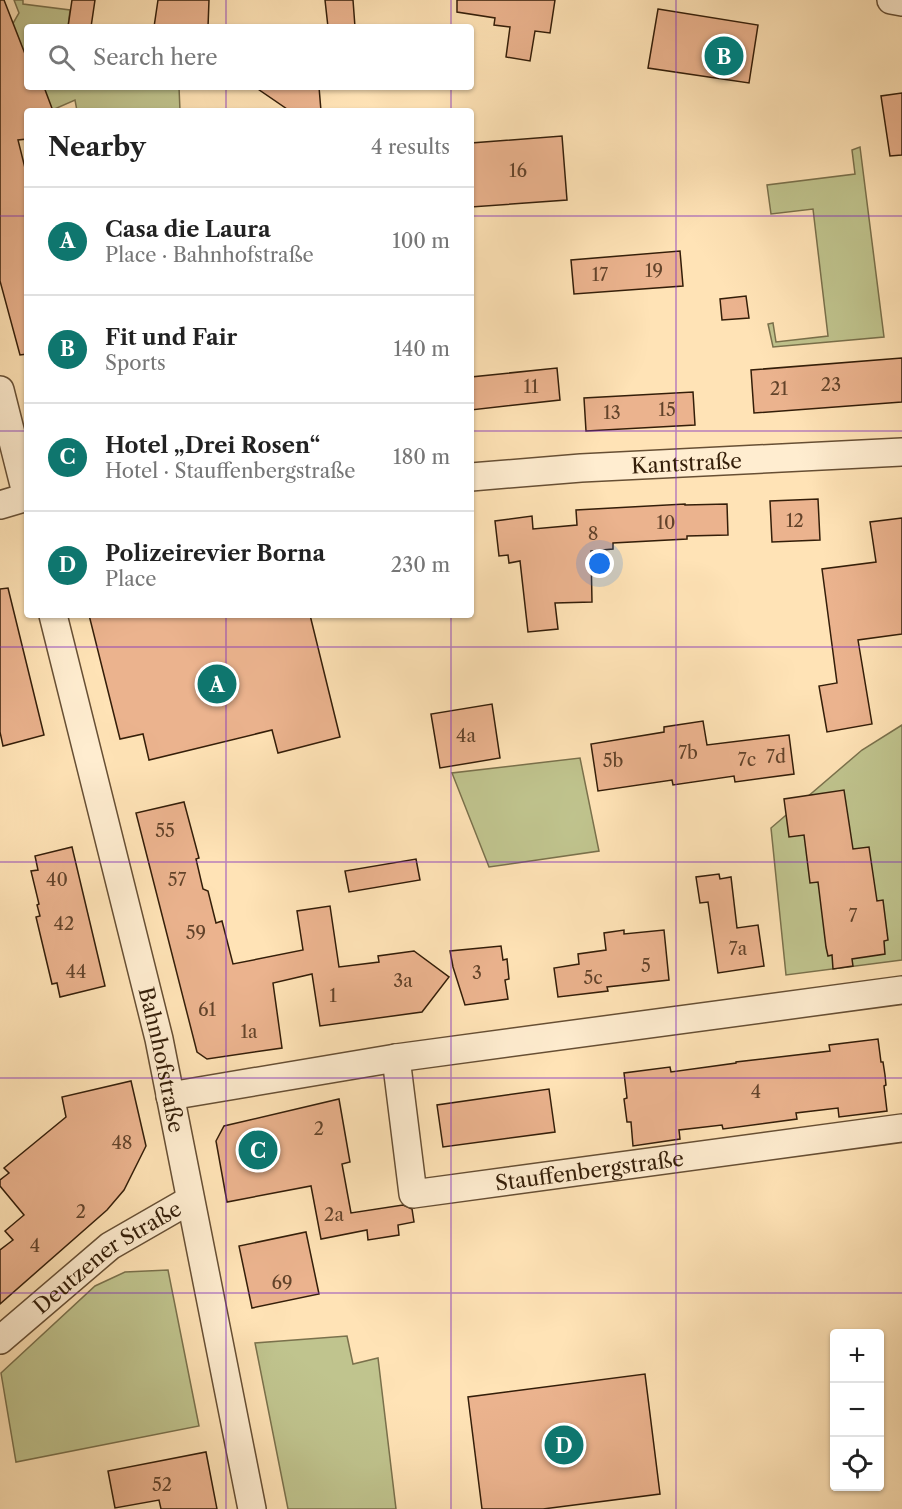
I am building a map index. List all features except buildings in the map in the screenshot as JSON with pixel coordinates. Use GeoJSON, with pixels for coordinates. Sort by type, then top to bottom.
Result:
{"type":"FeatureCollection","features":[{"type":"Feature","properties":{"kind":"street"},"geometry":{"type":"LineString","coordinates":[[891,0],[902,2]]}},
{"type":"Feature","properties":{"kind":"street"},"geometry":{"type":"LineString","coordinates":[[0,390],[24,485]]}},
{"type":"Feature","properties":{"kind":"street","name":"Kantstraße"},"geometry":{"type":"LineString","coordinates":[[474,477],[581,468],[902,452]]}},
{"type":"Feature","properties":{"kind":"street"},"geometry":{"type":"LineString","coordinates":[[0,505],[24,498]]}},
{"type":"Feature","properties":{"kind":"street","name":"Bahnhofstraße"},"geometry":{"type":"LineString","coordinates":[[54,618],[159,1039],[252,1509]]}},
{"type":"Feature","properties":{"kind":"street"},"geometry":{"type":"LineString","coordinates":[[170,1096],[396,1058],[902,990]]}},
{"type":"Feature","properties":{"kind":"street","name":"Stauffenbergstraße"},"geometry":{"type":"LineString","coordinates":[[396,1058],[413,1194],[902,1128]]}},
{"type":"Feature","properties":{"kind":"street","name":"Deutzener Straße"},"geometry":{"type":"LineString","coordinates":[[0,1340],[110,1246],[190,1200]]}},
{"type":"Feature","properties":{"kind":"green space"},"geometry":{"type":"Polygon","coordinates":[[[14,0],[23,0],[23,4],[70,10],[68,24],[24,24],[24,52],[12,25],[19,13],[14,0]]]}},
{"type":"Feature","properties":{"kind":"green space"},"geometry":{"type":"Polygon","coordinates":[[[38,90],[179,90],[180,108],[76,108],[75,100],[57,108],[24,109],[0,91],[21,99],[38,90]]]}},
{"type":"Feature","properties":{"kind":"green space"},"geometry":{"type":"Polygon","coordinates":[[[860,147],[884,337],[773,347],[768,324],[773,323],[776,342],[828,336],[813,209],[771,214],[767,185],[855,174],[852,150],[860,147]]]}},
{"type":"Feature","properties":{"kind":"green space"},"geometry":{"type":"Polygon","coordinates":[[[902,725],[902,960],[786,975],[771,828],[862,750],[902,725]]]}},
{"type":"Feature","properties":{"kind":"green space"},"geometry":{"type":"Polygon","coordinates":[[[580,758],[599,851],[489,867],[452,773],[580,758]]]}},
{"type":"Feature","properties":{"kind":"green space"},"geometry":{"type":"Polygon","coordinates":[[[168,1270],[199,1426],[16,1462],[1,1373],[95,1286],[125,1272],[168,1270]]]}},
{"type":"Feature","properties":{"kind":"green space"},"geometry":{"type":"Polygon","coordinates":[[[347,1336],[353,1364],[378,1358],[396,1509],[288,1509],[255,1343],[347,1336]]]}},
{"type":"Feature","properties":{"kind":"place","name":"Fit und Fair"},"geometry":{"type":"Point","coordinates":[724,56]}},
{"type":"Feature","properties":{"kind":"place","name":"Casa die Laura"},"geometry":{"type":"Point","coordinates":[217,684]}},
{"type":"Feature","properties":{"kind":"place","name":"Hotel „Drei Rosen“"},"geometry":{"type":"Point","coordinates":[258,1150]}},
{"type":"Feature","properties":{"kind":"place","name":"Polizeirevier Borna"},"geometry":{"type":"Point","coordinates":[564,1445]}}]}
